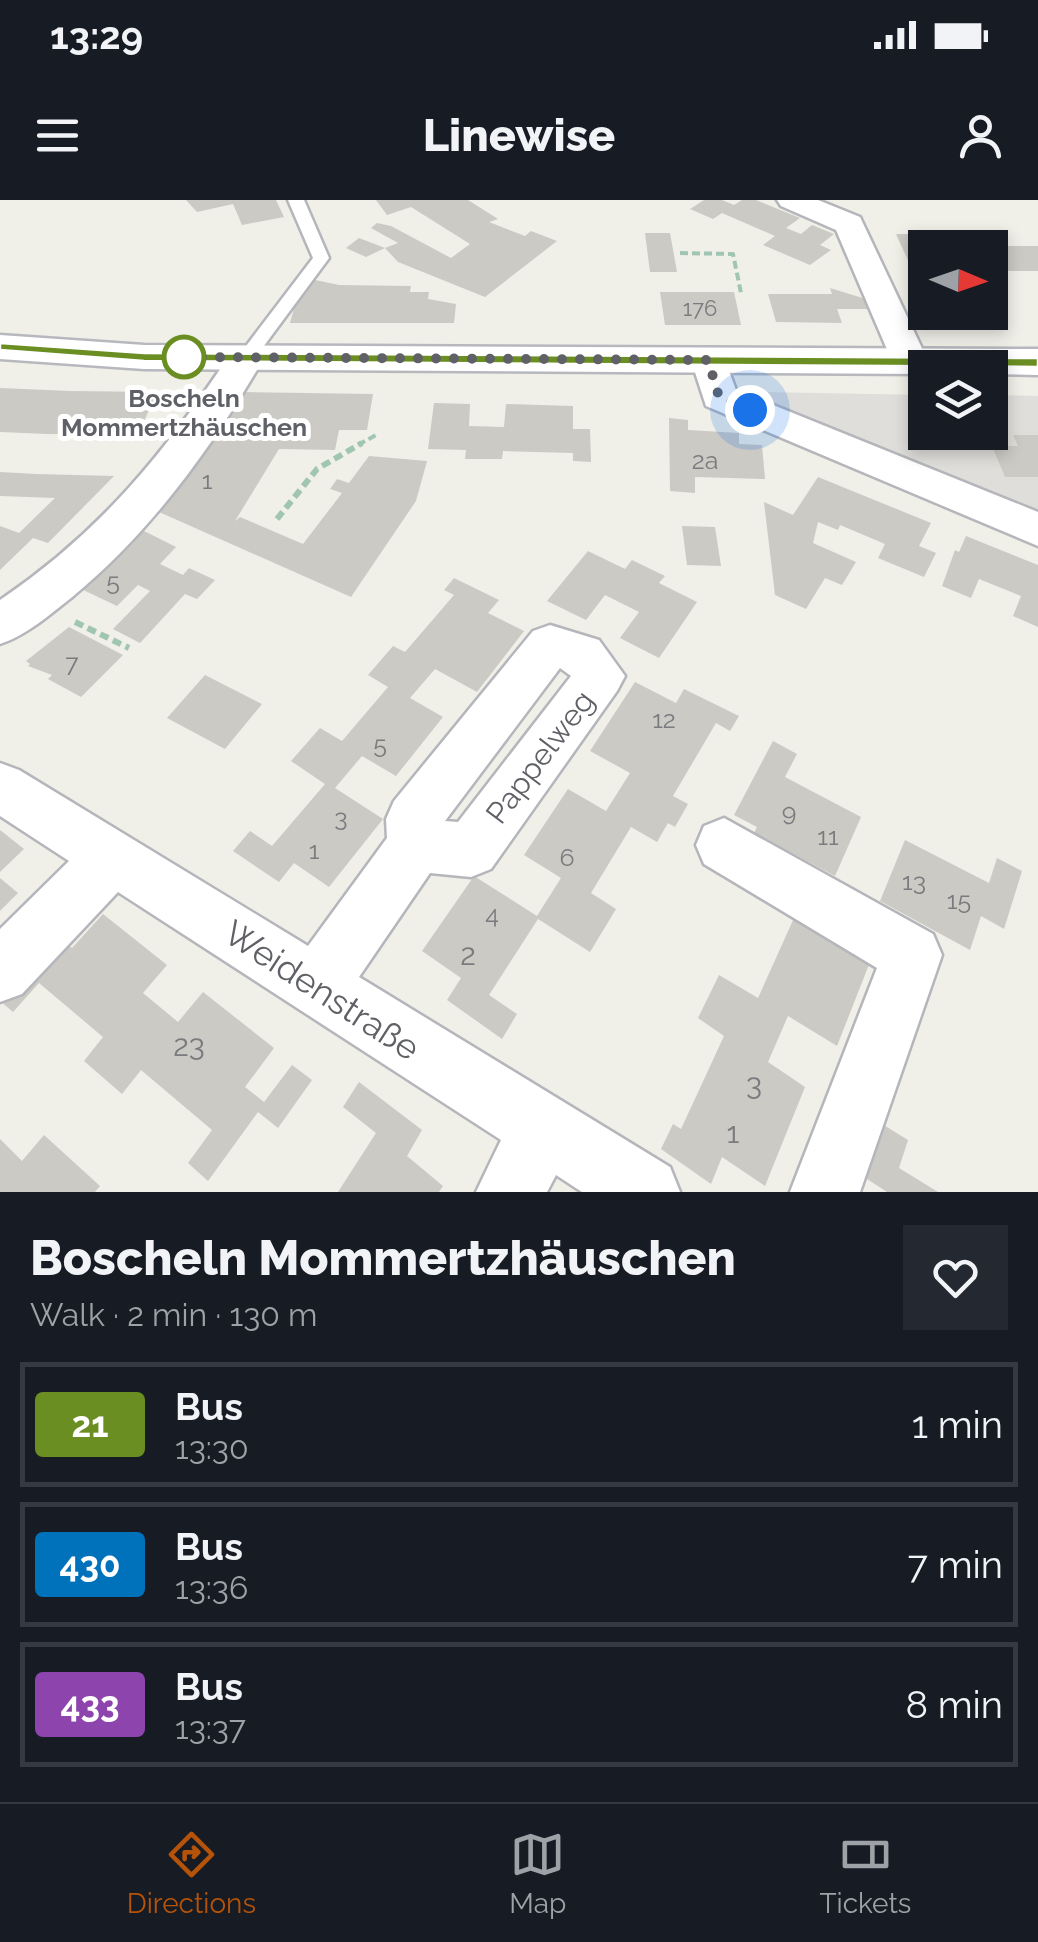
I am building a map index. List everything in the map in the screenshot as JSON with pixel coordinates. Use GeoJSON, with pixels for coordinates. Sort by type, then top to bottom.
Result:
{"type":"FeatureCollection","features":[{"type":"Feature","properties":{"kind":"main road"},"geometry":{"type":"LineString","coordinates":[[0,347],[144,357],[908,361]]}},
{"type":"Feature","properties":{"kind":"main road"},"geometry":{"type":"LineString","coordinates":[[1008,362],[1038,362]]}},
{"type":"Feature","properties":{"kind":"street"},"geometry":{"type":"LineString","coordinates":[[792,200],[849,224],[908,357]]}},
{"type":"Feature","properties":{"kind":"street"},"geometry":{"type":"LineString","coordinates":[[17,613],[135,516],[214,414],[246,358]]}},
{"type":"Feature","properties":{"kind":"street"},"geometry":{"type":"LineString","coordinates":[[708,360],[719,397],[1038,530]]}},
{"type":"Feature","properties":{"kind":"street","name":"Weidenstraße"},"geometry":{"type":"LineString","coordinates":[[0,787],[644,1192]]}},
{"type":"Feature","properties":{"kind":"street"},"geometry":{"type":"LineString","coordinates":[[316,986],[416,845]]}},
{"type":"Feature","properties":{"kind":"street"},"geometry":{"type":"LineString","coordinates":[[724,845],[912,955],[825,1192]]}},
{"type":"Feature","properties":{"kind":"street"},"geometry":{"type":"LineString","coordinates":[[0,972],[113,857]]}},
{"type":"Feature","properties":{"kind":"street"},"geometry":{"type":"LineString","coordinates":[[511,1192],[542,1130]]}},
{"type":"Feature","properties":{"kind":"lane"},"geometry":{"type":"LineString","coordinates":[[246,358],[321,258],[296,200]]}},
{"type":"Feature","properties":{"kind":"path"},"geometry":{"type":"LineString","coordinates":[[680,252],[733,254],[741,293]]}},
{"type":"Feature","properties":{"kind":"path"},"geometry":{"type":"LineString","coordinates":[[278,518],[317,469],[376,435]]}},
{"type":"Feature","properties":{"kind":"path"},"geometry":{"type":"LineString","coordinates":[[17,613],[129,648]]}},
{"type":"Feature","properties":{"kind":"shaded area"},"geometry":{"type":"Polygon","coordinates":[[[757,392],[908,395],[908,450],[1008,450],[1008,395],[1038,396],[1038,513],[760,400],[757,392]]]}},
{"type":"Feature","properties":{"kind":"building"},"geometry":{"type":"Polygon","coordinates":[[[186,200],[276,200],[284,217],[242,225],[233,204],[197,212],[186,200]]]}},
{"type":"Feature","properties":{"kind":"building"},"geometry":{"type":"Polygon","coordinates":[[[376,200],[468,200],[498,219],[489,222],[525,236],[531,231],[557,241],[485,297],[398,262],[385,248],[398,243],[371,228],[377,223],[391,226],[451,258],[470,244],[411,207],[387,215],[376,200]]]}},
{"type":"Feature","properties":{"kind":"building"},"geometry":{"type":"Polygon","coordinates":[[[704,200],[734,205],[742,200],[756,200],[800,218],[786,228],[801,234],[812,225],[834,234],[820,245],[831,250],[810,265],[763,245],[775,236],[722,213],[713,219],[690,209],[704,200]]]}},
{"type":"Feature","properties":{"kind":"building"},"geometry":{"type":"Polygon","coordinates":[[[645,233],[670,233],[677,272],[650,272],[645,233]]]}},
{"type":"Feature","properties":{"kind":"building"},"geometry":{"type":"Polygon","coordinates":[[[896,234],[908,234],[908,260],[896,234]]]}},
{"type":"Feature","properties":{"kind":"building"},"geometry":{"type":"Polygon","coordinates":[[[359,238],[385,248],[366,257],[346,248],[359,238]]]}},
{"type":"Feature","properties":{"kind":"building"},"geometry":{"type":"Polygon","coordinates":[[[1008,246],[1038,246],[1038,271],[1008,271],[1008,246]]]}},
{"type":"Feature","properties":{"kind":"building"},"geometry":{"type":"Polygon","coordinates":[[[315,280],[339,285],[411,286],[410,292],[429,292],[428,299],[456,304],[454,323],[290,323],[295,305],[315,280]]]}},
{"type":"Feature","properties":{"kind":"building"},"geometry":{"type":"Polygon","coordinates":[[[830,288],[869,300],[873,309],[837,309],[842,323],[776,322],[768,294],[832,294],[830,288]]]}},
{"type":"Feature","properties":{"kind":"building"},"geometry":{"type":"Polygon","coordinates":[[[660,292],[734,292],[741,325],[665,325],[660,292]]]}},
{"type":"Feature","properties":{"kind":"building"},"geometry":{"type":"Polygon","coordinates":[[[0,388],[157,392],[138,435],[47,434],[0,432],[0,388]]]}},
{"type":"Feature","properties":{"kind":"building"},"geometry":{"type":"Polygon","coordinates":[[[243,392],[373,394],[367,430],[339,430],[335,450],[279,449],[235,521],[240,517],[303,544],[342,493],[330,489],[337,479],[349,483],[369,456],[427,461],[416,501],[351,597],[159,512],[243,392]]]}},
{"type":"Feature","properties":{"kind":"building"},"geometry":{"type":"Polygon","coordinates":[[[434,403],[470,404],[469,426],[504,427],[506,404],[573,406],[573,429],[590,429],[591,462],[573,461],[573,453],[503,451],[502,459],[465,459],[466,450],[428,449],[434,403]]]}},
{"type":"Feature","properties":{"kind":"building"},"geometry":{"type":"Polygon","coordinates":[[[669,418],[688,420],[688,430],[739,433],[739,444],[762,445],[765,479],[695,477],[695,493],[670,491],[669,418]]]}},
{"type":"Feature","properties":{"kind":"building"},"geometry":{"type":"Polygon","coordinates":[[[1013,435],[1038,435],[1038,477],[1005,477],[994,450],[1018,446],[1013,435]]]}},
{"type":"Feature","properties":{"kind":"building"},"geometry":{"type":"Polygon","coordinates":[[[0,472],[114,476],[48,543],[33,538],[0,570],[0,526],[19,533],[55,498],[0,496],[0,472]]]}},
{"type":"Feature","properties":{"kind":"building"},"geometry":{"type":"Polygon","coordinates":[[[818,477],[931,523],[919,546],[936,553],[924,577],[878,558],[885,544],[840,525],[838,530],[818,522],[813,543],[856,562],[842,585],[825,578],[806,609],[775,595],[764,502],[793,515],[818,477]]]}},
{"type":"Feature","properties":{"kind":"building"},"geometry":{"type":"Polygon","coordinates":[[[682,526],[715,527],[721,566],[687,565],[682,526]]]}},
{"type":"Feature","properties":{"kind":"building"},"geometry":{"type":"Polygon","coordinates":[[[140,529],[176,547],[160,564],[183,575],[189,568],[215,580],[197,599],[185,594],[140,643],[113,629],[150,591],[138,585],[117,606],[77,587],[140,529]]]}},
{"type":"Feature","properties":{"kind":"building"},"geometry":{"type":"Polygon","coordinates":[[[966,536],[1038,565],[1038,627],[1013,616],[1021,596],[979,579],[971,598],[942,586],[955,550],[959,552],[966,536]]]}},
{"type":"Feature","properties":{"kind":"building"},"geometry":{"type":"Polygon","coordinates":[[[588,551],[625,569],[632,560],[665,576],[659,583],[697,602],[659,658],[620,638],[639,612],[605,595],[586,620],[547,601],[588,551]]]}},
{"type":"Feature","properties":{"kind":"building"},"geometry":{"type":"Polygon","coordinates":[[[454,578],[499,600],[488,613],[524,631],[477,692],[435,669],[410,698],[443,717],[396,776],[362,756],[335,788],[383,819],[329,887],[294,863],[279,882],[233,851],[250,831],[272,846],[325,784],[291,761],[320,728],[342,741],[388,687],[368,675],[393,646],[405,652],[454,595],[444,590],[454,578]]]}},
{"type":"Feature","properties":{"kind":"building"},"geometry":{"type":"Polygon","coordinates":[[[69,627],[123,655],[81,697],[48,679],[52,675],[28,666],[26,661],[69,627]]]}},
{"type":"Feature","properties":{"kind":"building"},"geometry":{"type":"Polygon","coordinates":[[[205,675],[262,704],[225,749],[167,718],[205,675]]]}},
{"type":"Feature","properties":{"kind":"building"},"geometry":{"type":"Polygon","coordinates":[[[635,682],[676,703],[684,689],[739,716],[730,731],[716,723],[673,796],[688,804],[675,827],[668,823],[657,842],[631,827],[591,893],[616,909],[590,952],[538,919],[489,995],[517,1014],[502,1039],[447,1000],[461,978],[422,951],[474,876],[537,916],[561,878],[524,855],[568,789],[606,811],[630,773],[590,751],[635,682]]]}},
{"type":"Feature","properties":{"kind":"building"},"geometry":{"type":"Polygon","coordinates":[[[773,741],[797,754],[785,777],[861,817],[835,876],[754,833],[757,827],[734,815],[773,741]]]}},
{"type":"Feature","properties":{"kind":"building"},"geometry":{"type":"Polygon","coordinates":[[[0,830],[24,849],[0,872],[0,830]]]}},
{"type":"Feature","properties":{"kind":"building"},"geometry":{"type":"Polygon","coordinates":[[[905,840],[989,883],[997,858],[1022,871],[1004,929],[981,916],[970,950],[880,901],[905,840]]]}},
{"type":"Feature","properties":{"kind":"building"},"geometry":{"type":"Polygon","coordinates":[[[0,878],[18,893],[0,911],[0,878]]]}},
{"type":"Feature","properties":{"kind":"building"},"geometry":{"type":"Polygon","coordinates":[[[103,914],[167,965],[143,993],[178,1022],[203,992],[274,1048],[245,1087],[264,1102],[292,1065],[312,1080],[278,1128],[258,1112],[208,1181],[188,1163],[212,1130],[141,1070],[122,1094],[84,1061],[103,1037],[39,983],[13,1012],[0,1001],[0,995],[56,936],[72,948],[103,914]]]}},
{"type":"Feature","properties":{"kind":"building"},"geometry":{"type":"Polygon","coordinates":[[[794,918],[870,962],[837,1046],[788,1016],[768,1062],[805,1087],[765,1186],[722,1157],[711,1184],[661,1149],[673,1124],[681,1129],[724,1036],[698,1018],[719,975],[758,998],[794,918]]]}},
{"type":"Feature","properties":{"kind":"building"},"geometry":{"type":"Polygon","coordinates":[[[359,1082],[422,1130],[407,1156],[443,1186],[439,1192],[338,1192],[376,1133],[343,1107],[359,1082]]]}},
{"type":"Feature","properties":{"kind":"building"},"geometry":{"type":"Polygon","coordinates":[[[882,1124],[908,1140],[899,1168],[938,1192],[887,1192],[864,1177],[882,1124]]]}},
{"type":"Feature","properties":{"kind":"building"},"geometry":{"type":"Polygon","coordinates":[[[44,1135],[100,1186],[95,1192],[0,1192],[0,1139],[22,1161],[44,1135]]]}},
{"type":"Feature","properties":{"kind":"bus line","name":"21"},"geometry":{"type":"LineString","coordinates":[[0,347],[144,357],[1038,362]]}},
{"type":"Feature","properties":{"kind":"place","name":"Boscheln Mommertzhäuschen"},"geometry":{"type":"Point","coordinates":[184,357]}},
{"type":"Feature","properties":{"kind":"route"},"geometry":{"type":"LineString","coordinates":[[184,357],[708,360],[719,397],[750,410]]}}]}
